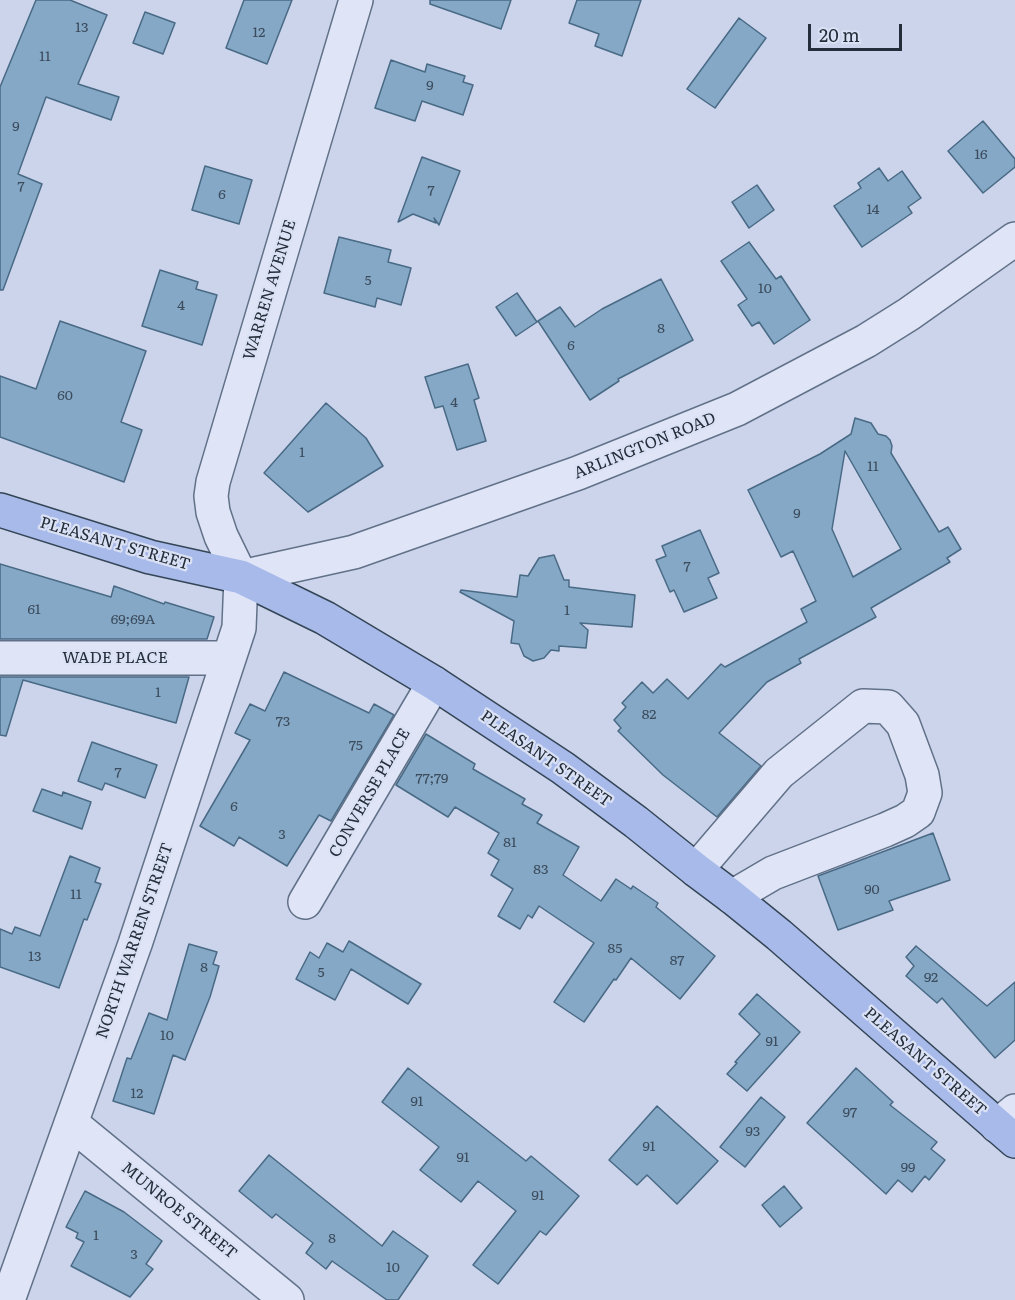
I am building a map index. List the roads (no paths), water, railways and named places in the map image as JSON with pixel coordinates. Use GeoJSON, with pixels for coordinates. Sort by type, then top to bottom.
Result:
{"type":"FeatureCollection","features":[{"type":"Feature","properties":{"kind":"main road","name":"PLEASANT STREET"},"geometry":{"type":"LineString","coordinates":[[0,510],[163,561],[241,577],[310,609],[434,683],[563,768],[636,822],[779,935],[1009,1126]]}},
{"type":"Feature","properties":{"kind":"street","name":"WARREN AVENUE"},"geometry":{"type":"LineString","coordinates":[[241,577],[221,536],[213,513],[211,496],[213,482],[356,0]]}},
{"type":"Feature","properties":{"kind":"street","name":"ARLINGTON ROAD"},"geometry":{"type":"LineString","coordinates":[[241,577],[354,552],[578,472],[736,409],[866,341],[909,314],[1015,239]]}},
{"type":"Feature","properties":{"kind":"street","name":"NORTH WARREN STREET"},"geometry":{"type":"LineString","coordinates":[[8,1300],[135,945],[229,658],[240,620],[241,577]]}},
{"type":"Feature","properties":{"kind":"street","name":"WADE PLACE"},"geometry":{"type":"LineString","coordinates":[[0,658],[229,658]]}},
{"type":"Feature","properties":{"kind":"street","name":"CONVERSE PLACE"},"geometry":{"type":"LineString","coordinates":[[305,902],[434,683]]}},
{"type":"Feature","properties":{"kind":"street"},"geometry":{"type":"LineString","coordinates":[[696,870],[779,773],[863,706],[888,707],[903,724],[922,775],[925,793],[918,812],[885,830],[773,873],[732,897]]}},
{"type":"Feature","properties":{"kind":"street","name":"MUNROE STREET"},"geometry":{"type":"LineString","coordinates":[[71,1123],[287,1300]]}}]}
